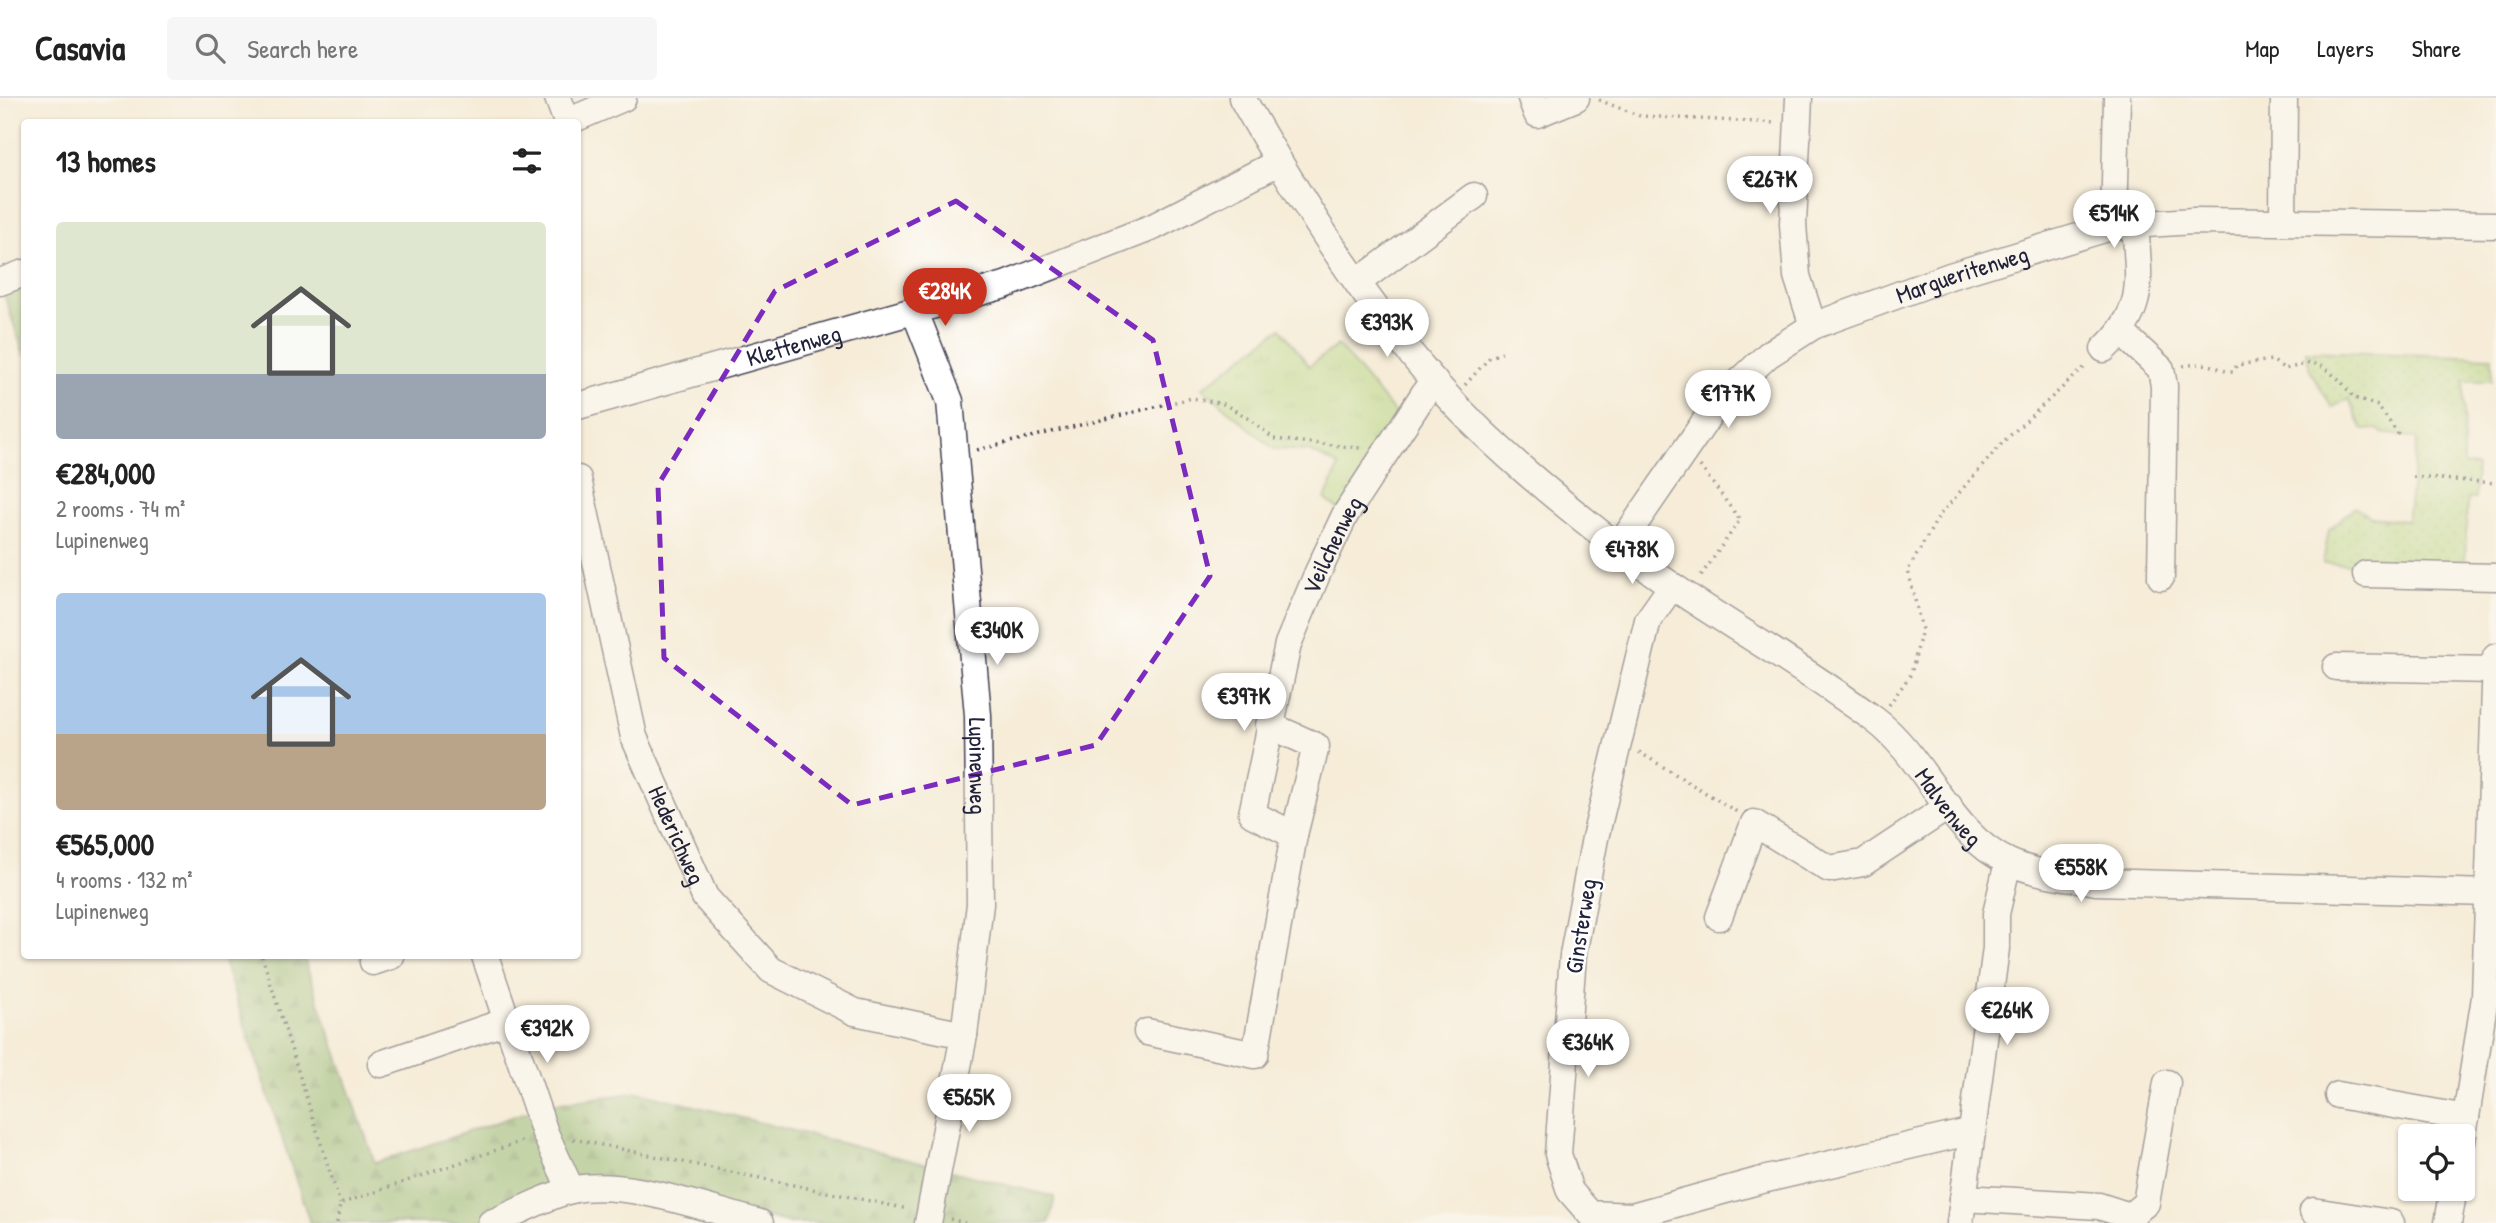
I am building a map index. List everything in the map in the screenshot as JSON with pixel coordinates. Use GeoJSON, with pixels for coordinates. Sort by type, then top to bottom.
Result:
{"type":"FeatureCollection","features":[{"type":"Feature","properties":{"kind":"street"},"geometry":{"type":"LineString","coordinates":[[558,98],[566,119]]}},
{"type":"Feature","properties":{"kind":"street"},"geometry":{"type":"LineString","coordinates":[[574,119],[623,98]]}},
{"type":"Feature","properties":{"kind":"street","name":"Malvenweg"},"geometry":{"type":"LineString","coordinates":[[1242,98],[1339,258],[1433,380],[1506,454],[1618,548],[1680,591],[1775,649],[1878,722],[1916,761],[1979,842],[2008,862],[2032,870],[2096,882],[2490,893]]}},
{"type":"Feature","properties":{"kind":"street"},"geometry":{"type":"LineString","coordinates":[[1531,98],[1537,114],[1576,98]]}},
{"type":"Feature","properties":{"kind":"street"},"geometry":{"type":"LineString","coordinates":[[1799,98],[1793,224],[1797,276],[1813,326]]}},
{"type":"Feature","properties":{"kind":"street"},"geometry":{"type":"LineString","coordinates":[[2118,98],[2124,225],[2139,297],[2113,341],[2161,369],[2164,386],[2161,577]]}},
{"type":"Feature","properties":{"kind":"street"},"geometry":{"type":"LineString","coordinates":[[2283,221],[2284,98]]}},
{"type":"Feature","properties":{"kind":"street","name":"Klettenweg"},"geometry":{"type":"LineString","coordinates":[[581,405],[1005,285],[1130,236],[1205,202],[1279,162]]}},
{"type":"Feature","properties":{"kind":"street"},"geometry":{"type":"LineString","coordinates":[[1358,282],[1474,196]]}},
{"type":"Feature","properties":{"kind":"street","name":"Margueritenweg"},"geometry":{"type":"LineString","coordinates":[[1618,548],[1719,401],[1747,372],[1813,326],[1950,276],[2124,225],[2283,221],[2496,225]]}},
{"type":"Feature","properties":{"kind":"street"},"geometry":{"type":"LineString","coordinates":[[0,282],[21,274]]}},
{"type":"Feature","properties":{"kind":"street","name":"Lupinenweg"},"geometry":{"type":"LineString","coordinates":[[915,312],[950,401],[978,715],[980,904],[964,1035],[928,1223]]}},
{"type":"Feature","properties":{"kind":"street","name":"Veilchenweg"},"geometry":{"type":"LineString","coordinates":[[1294,835],[1252,814],[1269,725],[1289,643],[1345,515],[1433,380]]}},
{"type":"Feature","properties":{"kind":"street","name":"Hederichweg"},"geometry":{"type":"LineString","coordinates":[[581,493],[634,737],[705,897],[771,970],[855,1012],[964,1035]]}},
{"type":"Feature","properties":{"kind":"street"},"geometry":{"type":"LineString","coordinates":[[2366,574],[2496,577]]}},
{"type":"Feature","properties":{"kind":"street","name":"Ginsterweg"},"geometry":{"type":"LineString","coordinates":[[1680,591],[1648,620],[1595,838],[1573,955],[1558,1154],[1570,1191],[1590,1214],[1632,1216],[1758,1181],[1973,1130]]}},
{"type":"Feature","properties":{"kind":"street"},"geometry":{"type":"LineString","coordinates":[[2465,1124],[2482,1024],[2492,934],[2490,893],[2496,657]]}},
{"type":"Feature","properties":{"kind":"street"},"geometry":{"type":"LineString","coordinates":[[2336,667],[2495,670]]}},
{"type":"Feature","properties":{"kind":"street"},"geometry":{"type":"LineString","coordinates":[[1147,1032],[1255,1055],[1294,835],[1316,747],[1269,725]]}},
{"type":"Feature","properties":{"kind":"street"},"geometry":{"type":"LineString","coordinates":[[1718,917],[1754,823],[1829,869],[1863,863],[1949,806]]}},
{"type":"Feature","properties":{"kind":"street"},"geometry":{"type":"LineString","coordinates":[[2008,862],[1996,914],[1996,948],[1961,1211],[2099,1206],[2130,1216],[2146,1203],[2166,1083]]}},
{"type":"Feature","properties":{"kind":"street"},"geometry":{"type":"LineString","coordinates":[[486,959],[545,1133],[571,1190]]}},
{"type":"Feature","properties":{"kind":"street"},"geometry":{"type":"LineString","coordinates":[[382,1064],[507,1021]]}},
{"type":"Feature","properties":{"kind":"street"},"geometry":{"type":"LineString","coordinates":[[2338,1096],[2442,1124]]}},
{"type":"Feature","properties":{"kind":"street"},"geometry":{"type":"LineString","coordinates":[[492,1223],[571,1190],[635,1191],[716,1217],[760,1223]]}},
{"type":"Feature","properties":{"kind":"street"},"geometry":{"type":"LineString","coordinates":[[2448,1223],[2452,1201]]}},
{"type":"Feature","properties":{"kind":"street"},"geometry":{"type":"LineString","coordinates":[[2313,1211],[2391,1223]]}},
{"type":"Feature","properties":{"kind":"path"},"geometry":{"type":"LineString","coordinates":[[1594,98],[1640,116],[1797,125]]}},
{"type":"Feature","properties":{"kind":"path"},"geometry":{"type":"LineString","coordinates":[[1878,722],[1911,674],[1922,630],[1908,570],[1939,516],[2004,441],[2113,341]]}},
{"type":"Feature","properties":{"kind":"path"},"geometry":{"type":"LineString","coordinates":[[1451,399],[1490,357],[1502,354]]}},
{"type":"Feature","properties":{"kind":"path"},"geometry":{"type":"LineString","coordinates":[[2161,369],[2200,364],[2213,365],[2224,372],[2233,372],[2237,365],[2272,360],[2285,369],[2310,363],[2332,372],[2354,398],[2378,407],[2399,435]]}},
{"type":"Feature","properties":{"kind":"path"},"geometry":{"type":"LineString","coordinates":[[955,456],[1192,398],[1223,404],[1251,420],[1274,439],[1387,451]]}},
{"type":"Feature","properties":{"kind":"path"},"geometry":{"type":"LineString","coordinates":[[1680,591],[1740,520],[1686,448]]}},
{"type":"Feature","properties":{"kind":"path"},"geometry":{"type":"LineString","coordinates":[[2413,477],[2496,484]]}},
{"type":"Feature","properties":{"kind":"path"},"geometry":{"type":"LineString","coordinates":[[1619,740],[1754,823]]}},
{"type":"Feature","properties":{"kind":"path"},"geometry":{"type":"LineString","coordinates":[[263,959],[340,1204]]}},
{"type":"Feature","properties":{"kind":"highlighted area"},"geometry":{"type":"Polygon","coordinates":[[[956,201],[1153,340],[1210,576],[1096,745],[852,805],[664,658],[658,485],[775,291],[956,201]]]}},
{"type":"Feature","properties":{"kind":"green space"},"geometry":{"type":"Polygon","coordinates":[[[21,280],[21,347],[2,288],[21,280]]]}},
{"type":"Feature","properties":{"kind":"green space"},"geometry":{"type":"Polygon","coordinates":[[[1281,328],[1309,366],[1338,345],[1404,424],[1345,515],[1325,499],[1339,466],[1309,451],[1274,449],[1202,388],[1281,328]]]}},
{"type":"Feature","properties":{"kind":"green space"},"geometry":{"type":"Polygon","coordinates":[[[2306,351],[2492,357],[2492,381],[2464,381],[2463,465],[2476,466],[2475,499],[2467,499],[2465,569],[2323,563],[2329,530],[2354,507],[2372,517],[2407,521],[2417,438],[2382,433],[2378,429],[2363,430],[2348,399],[2332,408],[2310,370],[2306,351]]]}},
{"type":"Feature","properties":{"kind":"green space"},"geometry":{"type":"Polygon","coordinates":[[[223,959],[304,959],[375,1163],[550,1104],[640,1092],[1055,1197],[1049,1223],[790,1223],[637,1183],[491,1223],[310,1223],[223,959]]]}}]}
